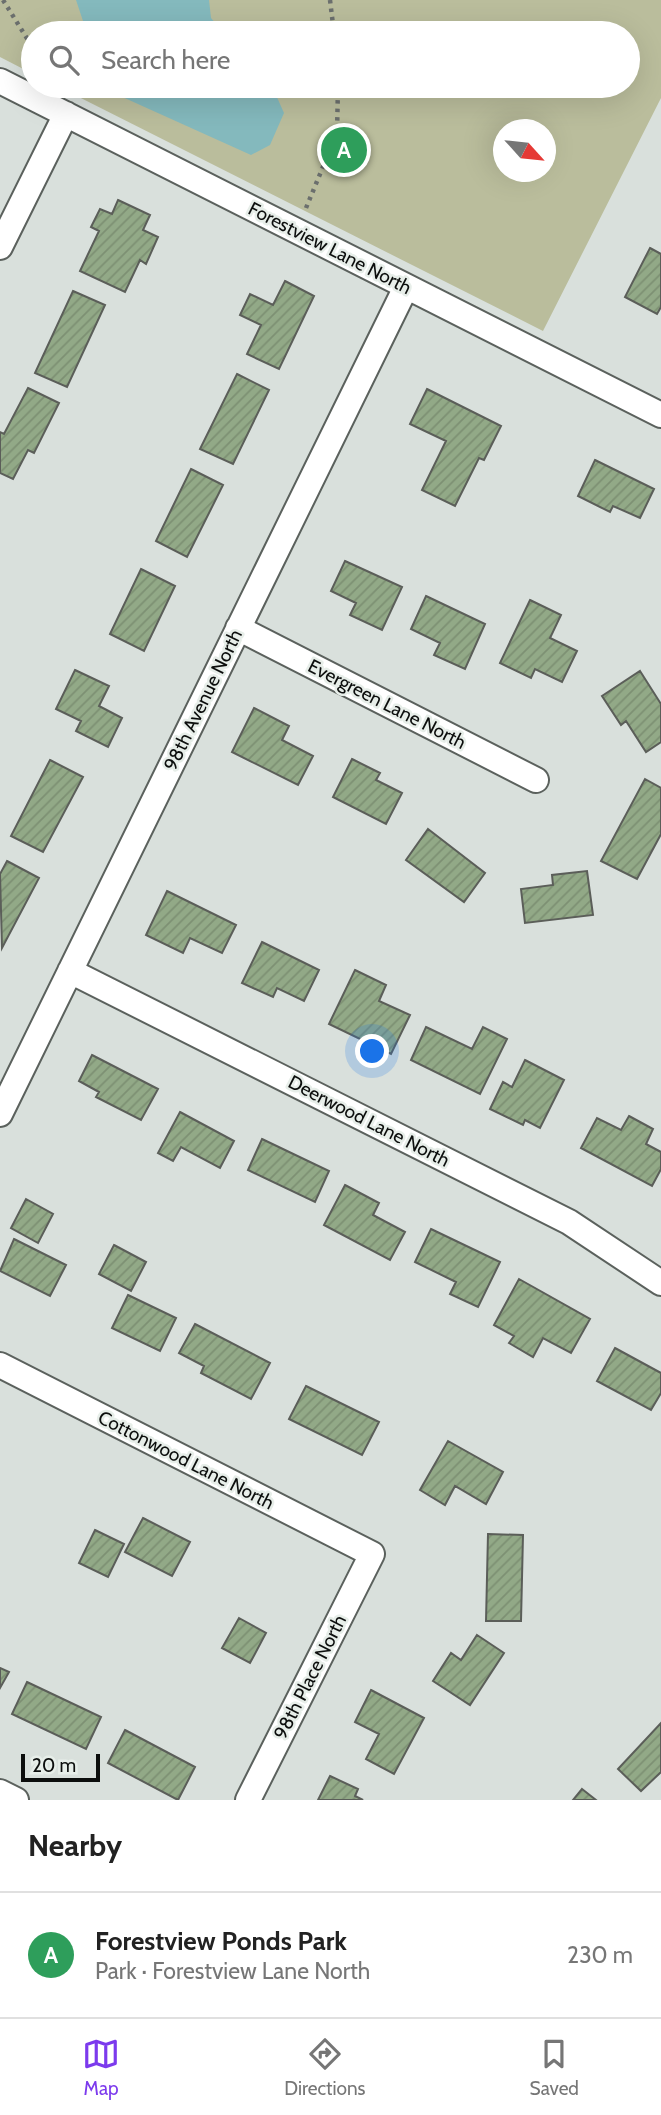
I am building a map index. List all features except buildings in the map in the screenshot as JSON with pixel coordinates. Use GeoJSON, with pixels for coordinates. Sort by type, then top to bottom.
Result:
{"type":"FeatureCollection","features":[{"type":"Feature","properties":{"kind":"street","name":"Forestview Lane North"},"geometry":{"type":"LineString","coordinates":[[0,81],[21,92]]}},
{"type":"Feature","properties":{"kind":"street","name":"Forestview Lane North"},"geometry":{"type":"LineString","coordinates":[[34,98],[661,415]]}},
{"type":"Feature","properties":{"kind":"street"},"geometry":{"type":"LineString","coordinates":[[0,247],[66,114]]}},
{"type":"Feature","properties":{"kind":"street","name":"98th Avenue North"},"geometry":{"type":"LineString","coordinates":[[0,1114],[406,287]]}},
{"type":"Feature","properties":{"kind":"street","name":"Evergreen Lane North"},"geometry":{"type":"LineString","coordinates":[[238,628],[536,780]]}},
{"type":"Feature","properties":{"kind":"street","name":"Deerwood Lane North"},"geometry":{"type":"LineString","coordinates":[[70,971],[569,1222],[661,1283]]}},
{"type":"Feature","properties":{"kind":"street","name":"Cottonwood Lane North"},"geometry":{"type":"LineString","coordinates":[[0,1365],[372,1555]]}},
{"type":"Feature","properties":{"kind":"street","name":"98th Place North"},"geometry":{"type":"LineString","coordinates":[[248,1800],[372,1555]]}},
{"type":"Feature","properties":{"kind":"street"},"geometry":{"type":"LineString","coordinates":[[0,1792],[16,1800]]}},
{"type":"Feature","properties":{"kind":"path"},"geometry":{"type":"LineString","coordinates":[[3,0],[21,29]]}},
{"type":"Feature","properties":{"kind":"path"},"geometry":{"type":"LineString","coordinates":[[330,0],[333,21]]}},
{"type":"Feature","properties":{"kind":"path"},"geometry":{"type":"LineString","coordinates":[[295,229],[321,175],[337,133],[338,98]]}},
{"type":"Feature","properties":{"kind":"green space"},"geometry":{"type":"Polygon","coordinates":[[[0,0],[661,0],[661,98],[543,331],[81,98],[640,98],[640,21],[21,21],[21,68],[0,57],[0,0]]]}},
{"type":"Feature","properties":{"kind":"water"},"geometry":{"type":"Polygon","coordinates":[[[76,0],[209,0],[214,21],[83,21],[76,0]]]}},
{"type":"Feature","properties":{"kind":"water"},"geometry":{"type":"Polygon","coordinates":[[[125,98],[277,98],[284,113],[270,145],[251,155],[125,98]]]}},
{"type":"Feature","properties":{"kind":"place","name":"Forestview Ponds Park"},"geometry":{"type":"Point","coordinates":[344,150]}}]}
